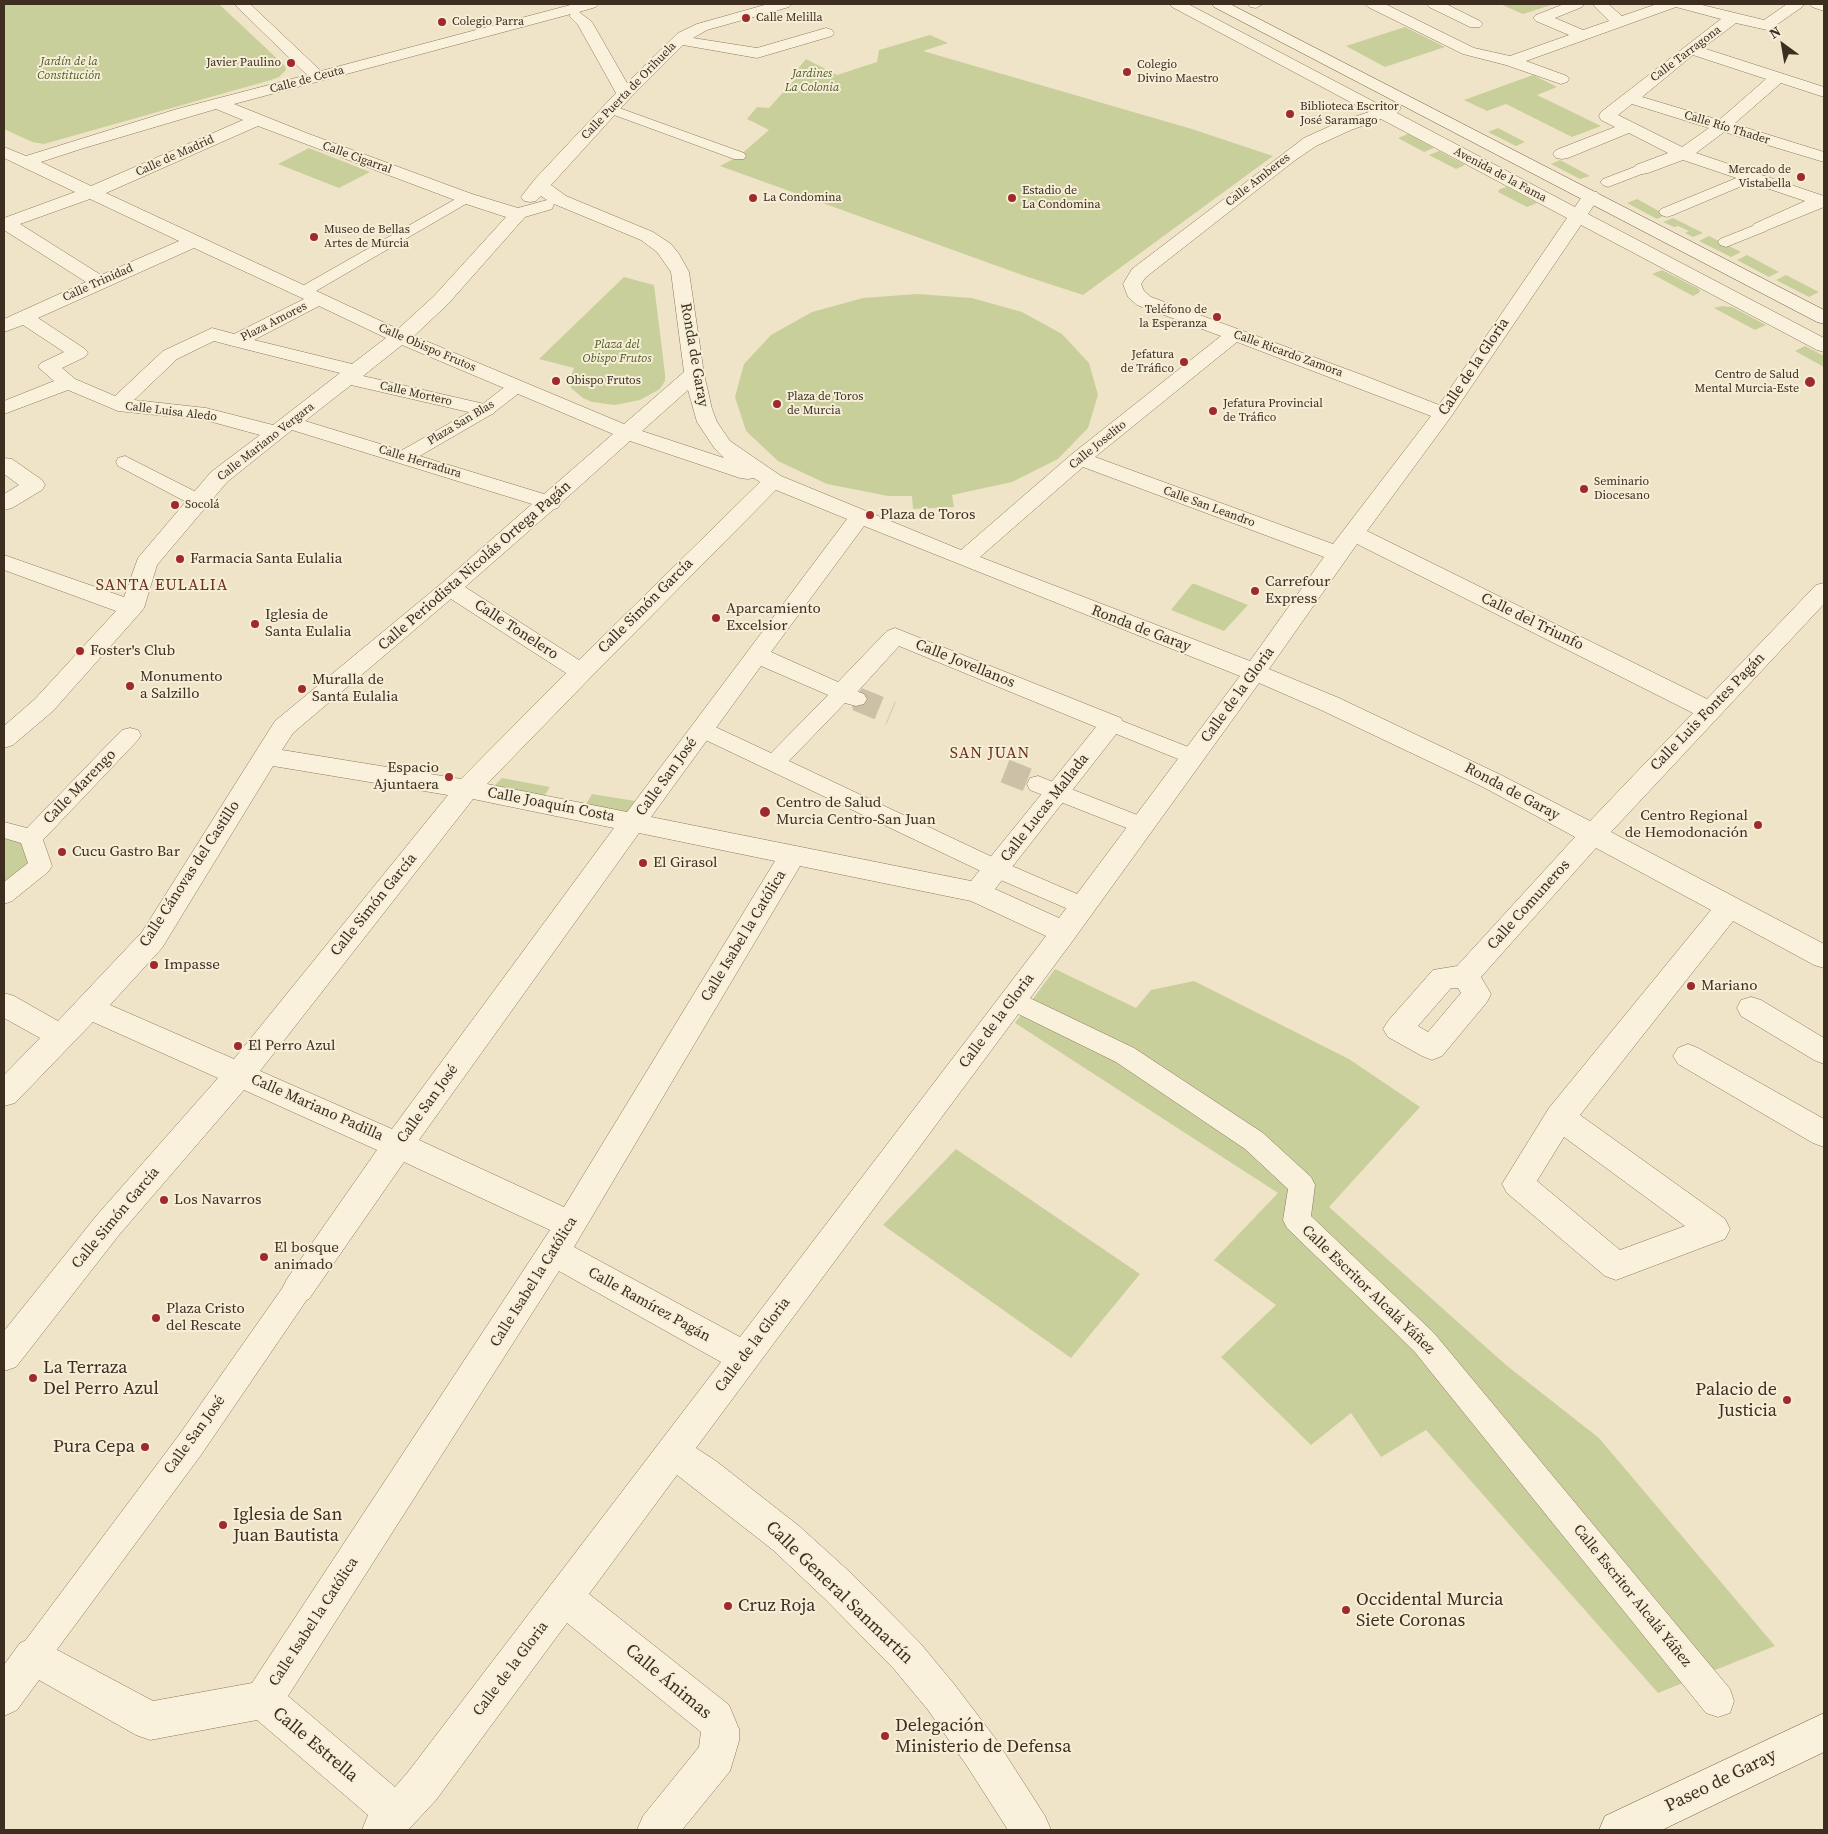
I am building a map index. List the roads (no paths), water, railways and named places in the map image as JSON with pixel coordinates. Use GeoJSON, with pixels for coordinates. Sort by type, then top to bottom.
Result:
{"type":"FeatureCollection","features":[{"type":"Feature","properties":{"kind":"street"},"geometry":{"type":"LineString","coordinates":[[241,4],[318,77]]}},
{"type":"Feature","properties":{"kind":"street","name":"Calle de Ceuta"},"geometry":{"type":"LineString","coordinates":[[25,162],[78,144],[218,104],[573,13],[591,4]]}},
{"type":"Feature","properties":{"kind":"street"},"geometry":{"type":"LineString","coordinates":[[734,4],[749,14],[784,4]]}},
{"type":"Feature","properties":{"kind":"street","name":"Avenida de la Fama"},"geometry":{"type":"LineString","coordinates":[[1177,4],[1824,346]]}},
{"type":"Feature","properties":{"kind":"street","name":"Avenida de la Fama"},"geometry":{"type":"LineString","coordinates":[[1219,4],[1823,316]]}},
{"type":"Feature","properties":{"kind":"street"},"geometry":{"type":"LineString","coordinates":[[1372,4],[1469,51],[1511,61],[1561,79]]}},
{"type":"Feature","properties":{"kind":"street"},"geometry":{"type":"LineString","coordinates":[[1434,4],[1475,24]]}},
{"type":"Feature","properties":{"kind":"street"},"geometry":{"type":"LineString","coordinates":[[1577,4],[1540,18],[1582,36]]}},
{"type":"Feature","properties":{"kind":"street"},"geometry":{"type":"LineString","coordinates":[[1599,4],[1620,22]]}},
{"type":"Feature","properties":{"kind":"street"},"geometry":{"type":"LineString","coordinates":[[1511,61],[1671,4]]}},
{"type":"Feature","properties":{"kind":"street"},"geometry":{"type":"LineString","coordinates":[[1682,4],[1733,18]]}},
{"type":"Feature","properties":{"kind":"street","name":"Calle Tarragona"},"geometry":{"type":"LineString","coordinates":[[1630,128],[1607,116],[1691,49],[1733,18],[1767,25],[1797,4]]}},
{"type":"Feature","properties":{"kind":"street"},"geometry":{"type":"LineString","coordinates":[[1817,4],[1824,6]]}},
{"type":"Feature","properties":{"kind":"street"},"geometry":{"type":"LineString","coordinates":[[573,13],[584,22],[624,94]]}},
{"type":"Feature","properties":{"kind":"street","name":"Calle Puerta de Orihuela"},"geometry":{"type":"LineString","coordinates":[[527,206],[545,191],[541,183],[624,94],[679,40],[696,29],[749,14]]}},
{"type":"Feature","properties":{"kind":"street"},"geometry":{"type":"LineString","coordinates":[[679,40],[757,52],[826,33]]}},
{"type":"Feature","properties":{"kind":"street"},"geometry":{"type":"LineString","coordinates":[[1691,49],[1824,92]]}},
{"type":"Feature","properties":{"kind":"street"},"geometry":{"type":"LineString","coordinates":[[1608,182],[1682,154],[1722,126],[1778,77]]}},
{"type":"Feature","properties":{"kind":"street","name":"Calle Río Thader"},"geometry":{"type":"LineString","coordinates":[[1629,98],[1822,154]]}},
{"type":"Feature","properties":{"kind":"street","name":"Calle Amberes"},"geometry":{"type":"LineString","coordinates":[[1135,293],[1132,284],[1139,273],[1288,157],[1324,134],[1411,103]]}},
{"type":"Feature","properties":{"kind":"street","name":"Calle Cigarral"},"geometry":{"type":"LineString","coordinates":[[218,104],[303,138],[466,198],[527,206]]}},
{"type":"Feature","properties":{"kind":"street"},"geometry":{"type":"LineString","coordinates":[[611,108],[739,156]]}},
{"type":"Feature","properties":{"kind":"street","name":"Calle de Madrid"},"geometry":{"type":"LineString","coordinates":[[5,224],[90,193],[259,119]]}},
{"type":"Feature","properties":{"kind":"street"},"geometry":{"type":"LineString","coordinates":[[1559,155],[1630,128],[1682,154],[1823,202]]}},
{"type":"Feature","properties":{"kind":"street","name":"Calle Obispo Frutos"},"geometry":{"type":"LineString","coordinates":[[4,152],[400,337],[628,433],[773,481]]}},
{"type":"Feature","properties":{"kind":"street"},"geometry":{"type":"LineString","coordinates":[[1667,212],[1752,177]]}},
{"type":"Feature","properties":{"kind":"street","name":"Calle de la Gloria"},"geometry":{"type":"LineString","coordinates":[[390,1822],[422,1786],[565,1598],[1064,932],[1254,673],[1338,554],[1443,414],[1591,196]]}},
{"type":"Feature","properties":{"kind":"street"},"geometry":{"type":"LineString","coordinates":[[311,295],[466,198]]}},
{"type":"Feature","properties":{"kind":"street"},"geometry":{"type":"LineString","coordinates":[[1726,242],[1823,202]]}},
{"type":"Feature","properties":{"kind":"street","name":"Ronda de Garay"},"geometry":{"type":"LineString","coordinates":[[527,206],[582,210],[647,236],[664,248],[680,272],[694,374],[702,409],[722,445],[743,463],[773,481],[964,560],[1322,700],[1492,781],[1824,958]]}},
{"type":"Feature","properties":{"kind":"street","name":"Calle Mariano Vergara"},"geometry":{"type":"LineString","coordinates":[[4,739],[44,705],[132,608],[146,563],[219,477],[400,337],[441,300],[527,206]]}},
{"type":"Feature","properties":{"kind":"street"},"geometry":{"type":"LineString","coordinates":[[5,224],[100,283]]}},
{"type":"Feature","properties":{"kind":"street","name":"Calle Trinidad"},"geometry":{"type":"LineString","coordinates":[[4,326],[193,241]]}},
{"type":"Feature","properties":{"kind":"street","name":"Calle Ricardo Zamora"},"geometry":{"type":"LineString","coordinates":[[1135,293],[1144,301],[1358,380],[1443,414]]}},
{"type":"Feature","properties":{"kind":"street","name":"Plaza Amores"},"geometry":{"type":"LineString","coordinates":[[236,341],[311,295]]}},
{"type":"Feature","properties":{"kind":"street","name":"Calle Luisa Aledo"},"geometry":{"type":"LineString","coordinates":[[24,317],[78,353],[48,367],[68,382],[118,405],[206,414],[284,428]]}},
{"type":"Feature","properties":{"kind":"street"},"geometry":{"type":"LineString","coordinates":[[118,405],[170,355],[212,334],[236,341]]}},
{"type":"Feature","properties":{"kind":"street","name":"Calle Joselito"},"geometry":{"type":"LineString","coordinates":[[964,560],[1080,459],[1234,335]]}},
{"type":"Feature","properties":{"kind":"street","name":"Plaza Amores"},"geometry":{"type":"LineString","coordinates":[[236,341],[273,350],[351,375]]}},
{"type":"Feature","properties":{"kind":"street","name":"Calle Periodista Nicolás Ortega Pagán"},"geometry":{"type":"LineString","coordinates":[[264,756],[284,728],[550,503],[694,374]]}},
{"type":"Feature","properties":{"kind":"street","name":"Calle Mortero"},"geometry":{"type":"LineString","coordinates":[[351,375],[486,410]]}},
{"type":"Feature","properties":{"kind":"street"},"geometry":{"type":"LineString","coordinates":[[4,408],[68,382]]}},
{"type":"Feature","properties":{"kind":"street","name":"Plaza San Blas"},"geometry":{"type":"LineString","coordinates":[[404,457],[486,410],[517,386]]}},
{"type":"Feature","properties":{"kind":"street","name":"Calle Herradura"},"geometry":{"type":"LineString","coordinates":[[284,428],[404,457],[550,503]]}},
{"type":"Feature","properties":{"kind":"street","name":"Calle San Leandro"},"geometry":{"type":"LineString","coordinates":[[1080,459],[1338,554]]}},
{"type":"Feature","properties":{"kind":"street"},"geometry":{"type":"LineString","coordinates":[[125,462],[199,501]]}},
{"type":"Feature","properties":{"kind":"street"},"geometry":{"type":"LineString","coordinates":[[4,464],[34,485],[4,503]]}},
{"type":"Feature","properties":{"kind":"street","name":"Calle Simón García"},"geometry":{"type":"LineString","coordinates":[[6,1349],[108,1225],[240,1074],[467,789],[581,672],[773,481]]}},
{"type":"Feature","properties":{"kind":"street","name":"Calle San José"},"geometry":{"type":"LineString","coordinates":[[4,1697],[190,1445],[398,1145],[701,729],[860,517]]}},
{"type":"Feature","properties":{"kind":"street","name":"Calle del Triunfo"},"geometry":{"type":"LineString","coordinates":[[1354,533],[1711,711]]}},
{"type":"Feature","properties":{"kind":"street"},"geometry":{"type":"LineString","coordinates":[[4,562],[132,608]]}},
{"type":"Feature","properties":{"kind":"street","name":"Calle Tonelero"},"geometry":{"type":"LineString","coordinates":[[450,588],[581,672]]}},
{"type":"Feature","properties":{"kind":"street","name":"Calle Luis Fontes Pagán"},"geometry":{"type":"LineString","coordinates":[[1593,835],[1824,590]]}},
{"type":"Feature","properties":{"kind":"street","name":"Calle Jovellanos"},"geometry":{"type":"LineString","coordinates":[[849,696],[896,636],[1193,757]]}},
{"type":"Feature","properties":{"kind":"street"},"geometry":{"type":"LineString","coordinates":[[757,655],[849,696],[775,762]]}},
{"type":"Feature","properties":{"kind":"street","name":"Calle Lucas Mallada"},"geometry":{"type":"LineString","coordinates":[[977,892],[997,869],[1048,788],[1112,724]]}},
{"type":"Feature","properties":{"kind":"street"},"geometry":{"type":"LineString","coordinates":[[701,729],[775,762],[997,869],[1083,906]]}},
{"type":"Feature","properties":{"kind":"street","name":"Calle Marengo"},"geometry":{"type":"LineString","coordinates":[[31,838],[130,735]]}},
{"type":"Feature","properties":{"kind":"street","name":"Calle Joaquín Costa"},"geometry":{"type":"LineString","coordinates":[[264,756],[467,789],[634,821],[792,856],[977,892],[1064,932]]}},
{"type":"Feature","properties":{"kind":"street","name":"Calle Cánovas del Castillo"},"geometry":{"type":"LineString","coordinates":[[4,1094],[89,1008],[152,940],[264,756]]}},
{"type":"Feature","properties":{"kind":"street"},"geometry":{"type":"LineString","coordinates":[[1048,788],[1142,826]]}},
{"type":"Feature","properties":{"kind":"street"},"geometry":{"type":"LineString","coordinates":[[4,830],[31,838],[40,866],[4,895]]}},
{"type":"Feature","properties":{"kind":"street","name":"Calle Comuneros"},"geometry":{"type":"LineString","coordinates":[[1465,976],[1593,835]]}},
{"type":"Feature","properties":{"kind":"street","name":"Calle Isabel la Católica"},"geometry":{"type":"LineString","coordinates":[[263,1700],[554,1252],[792,856]]}},
{"type":"Feature","properties":{"kind":"street"},"geometry":{"type":"LineString","coordinates":[[1560,1117],[1714,1229],[1616,1266],[1518,1184],[1560,1117],[1729,907]]}},
{"type":"Feature","properties":{"kind":"street","name":"Calle Escritor Alcalá Yáñez"},"geometry":{"type":"LineString","coordinates":[[1013,1000],[1125,1055],[1254,1141],[1302,1185],[1297,1220],[1424,1342],[1718,1701]]}},
{"type":"Feature","properties":{"kind":"street"},"geometry":{"type":"LineString","coordinates":[[4,1004],[61,1036]]}},
{"type":"Feature","properties":{"kind":"street","name":"Calle Mariano Padilla"},"geometry":{"type":"LineString","coordinates":[[89,1008],[398,1145],[570,1225]]}},
{"type":"Feature","properties":{"kind":"street"},"geometry":{"type":"LineString","coordinates":[[1751,1008],[1824,1052]]}},
{"type":"Feature","properties":{"kind":"street"},"geometry":{"type":"LineString","coordinates":[[1688,1056],[1824,1134]]}},
{"type":"Feature","properties":{"kind":"street","name":"Calle Ramírez Pagán"},"geometry":{"type":"LineString","coordinates":[[554,1252],[744,1357]]}},
{"type":"Feature","properties":{"kind":"street","name":"Calle General Sanmartín"},"geometry":{"type":"LineString","coordinates":[[673,1453],[704,1473],[786,1538],[845,1593],[907,1656],[941,1697],[981,1752],[1031,1830]]}},
{"type":"Feature","properties":{"kind":"street","name":"Calle Ánimas"},"geometry":{"type":"LineString","coordinates":[[565,1598],[706,1710],[715,1719],[720,1729],[720,1741],[716,1757],[657,1830]]}},
{"type":"Feature","properties":{"kind":"street","name":"Calle Estrella"},"geometry":{"type":"LineString","coordinates":[[33,1656],[150,1721],[263,1700],[390,1822]]}},
{"type":"Feature","properties":{"kind":"street","name":"Paseo de Garay"},"geometry":{"type":"LineString","coordinates":[[1619,1830],[1824,1732]]}},
{"type":"Feature","properties":{"kind":"tunnel"},"geometry":{"type":"LineString","coordinates":[[856,699],[860,701]]}},
{"type":"Feature","properties":{"kind":"tunnel"},"geometry":{"type":"LineString","coordinates":[[857,699],[891,713]]}},
{"type":"Feature","properties":{"kind":"tunnel"},"geometry":{"type":"LineString","coordinates":[[1005,771],[1038,784]]}},
{"type":"Feature","properties":{"kind":"place","name":"Calle Melilla"},"geometry":{"type":"Point","coordinates":[746,18]}},
{"type":"Feature","properties":{"kind":"place","name":"Colegio Parra"},"geometry":{"type":"Point","coordinates":[442,22]}},
{"type":"Feature","properties":{"kind":"place","name":"Javier Paulino"},"geometry":{"type":"Point","coordinates":[291,63]}},
{"type":"Feature","properties":{"kind":"place","name":"Colegio Divino Maestro"},"geometry":{"type":"Point","coordinates":[1127,72]}},
{"type":"Feature","properties":{"kind":"place","name":"Biblioteca Escritor José Saramago"},"geometry":{"type":"Point","coordinates":[1290,114]}},
{"type":"Feature","properties":{"kind":"place","name":"Mercado de Vistabella"},"geometry":{"type":"Point","coordinates":[1801,177]}},
{"type":"Feature","properties":{"kind":"place","name":"La Condomina"},"geometry":{"type":"Point","coordinates":[753,198]}},
{"type":"Feature","properties":{"kind":"place","name":"Estadio de La Condomina"},"geometry":{"type":"Point","coordinates":[1012,198]}},
{"type":"Feature","properties":{"kind":"place","name":"Museo de Bellas Artes de Murcia"},"geometry":{"type":"Point","coordinates":[314,237]}},
{"type":"Feature","properties":{"kind":"place","name":"Teléfono de la Esperanza"},"geometry":{"type":"Point","coordinates":[1217,317]}},
{"type":"Feature","properties":{"kind":"place","name":"Jefatura de Tráfico"},"geometry":{"type":"Point","coordinates":[1184,362]}},
{"type":"Feature","properties":{"kind":"place","name":"Obispo Frutos"},"geometry":{"type":"Point","coordinates":[556,381]}},
{"type":"Feature","properties":{"kind":"place","name":"Centro de Salud Mental Murcia-Este"},"geometry":{"type":"Point","coordinates":[1810,382]}},
{"type":"Feature","properties":{"kind":"place","name":"Plaza de Toros de Murcia"},"geometry":{"type":"Point","coordinates":[777,404]}},
{"type":"Feature","properties":{"kind":"place","name":"Jefatura Provincial de Tráfico"},"geometry":{"type":"Point","coordinates":[1213,411]}},
{"type":"Feature","properties":{"kind":"place","name":"Seminario Diocesano"},"geometry":{"type":"Point","coordinates":[1584,489]}},
{"type":"Feature","properties":{"kind":"place","name":"Socolá"},"geometry":{"type":"Point","coordinates":[175,505]}},
{"type":"Feature","properties":{"kind":"place","name":"Plaza de Toros"},"geometry":{"type":"Point","coordinates":[870,515]}},
{"type":"Feature","properties":{"kind":"place","name":"Farmacia Santa Eulalia"},"geometry":{"type":"Point","coordinates":[180,559]}},
{"type":"Feature","properties":{"kind":"place","name":"Carrefour Express"},"geometry":{"type":"Point","coordinates":[1255,591]}},
{"type":"Feature","properties":{"kind":"place","name":"Aparcamiento Excelsior"},"geometry":{"type":"Point","coordinates":[716,618]}},
{"type":"Feature","properties":{"kind":"place","name":"Iglesia de Santa Eulalia"},"geometry":{"type":"Point","coordinates":[255,624]}},
{"type":"Feature","properties":{"kind":"place","name":"Foster's Club"},"geometry":{"type":"Point","coordinates":[80,651]}},
{"type":"Feature","properties":{"kind":"place","name":"Monumento a Salzillo"},"geometry":{"type":"Point","coordinates":[130,686]}},
{"type":"Feature","properties":{"kind":"place","name":"Muralla de Santa Eulalia"},"geometry":{"type":"Point","coordinates":[302,689]}},
{"type":"Feature","properties":{"kind":"place","name":"Espacio Ajuntaera"},"geometry":{"type":"Point","coordinates":[449,777]}},
{"type":"Feature","properties":{"kind":"place","name":"Centro de Salud Murcia Centro-San Juan"},"geometry":{"type":"Point","coordinates":[765,812]}},
{"type":"Feature","properties":{"kind":"place","name":"Centro Regional de Hemodonación"},"geometry":{"type":"Point","coordinates":[1758,825]}},
{"type":"Feature","properties":{"kind":"place","name":"Cucu Gastro Bar"},"geometry":{"type":"Point","coordinates":[62,852]}},
{"type":"Feature","properties":{"kind":"place","name":"El Girasol"},"geometry":{"type":"Point","coordinates":[643,863]}},
{"type":"Feature","properties":{"kind":"place","name":"Impasse"},"geometry":{"type":"Point","coordinates":[154,965]}},
{"type":"Feature","properties":{"kind":"place","name":"Mariano"},"geometry":{"type":"Point","coordinates":[1691,986]}},
{"type":"Feature","properties":{"kind":"place","name":"El Perro Azul"},"geometry":{"type":"Point","coordinates":[238,1046]}},
{"type":"Feature","properties":{"kind":"place","name":"Los Navarros"},"geometry":{"type":"Point","coordinates":[164,1200]}},
{"type":"Feature","properties":{"kind":"place","name":"El bosque animado"},"geometry":{"type":"Point","coordinates":[264,1257]}},
{"type":"Feature","properties":{"kind":"place","name":"Plaza Cristo del Rescate"},"geometry":{"type":"Point","coordinates":[156,1318]}},
{"type":"Feature","properties":{"kind":"place","name":"La Terraza Del Perro Azul"},"geometry":{"type":"Point","coordinates":[33,1378]}},
{"type":"Feature","properties":{"kind":"place","name":"Palacio de Justicia"},"geometry":{"type":"Point","coordinates":[1787,1400]}},
{"type":"Feature","properties":{"kind":"place","name":"Pura Cepa"},"geometry":{"type":"Point","coordinates":[145,1447]}},
{"type":"Feature","properties":{"kind":"place","name":"Iglesia de San Juan Bautista"},"geometry":{"type":"Point","coordinates":[223,1525]}},
{"type":"Feature","properties":{"kind":"place","name":"Cruz Roja"},"geometry":{"type":"Point","coordinates":[728,1606]}},
{"type":"Feature","properties":{"kind":"place","name":"Occidental Murcia Siete Coronas"},"geometry":{"type":"Point","coordinates":[1346,1610]}},
{"type":"Feature","properties":{"kind":"place","name":"Delegación Ministerio de Defensa"},"geometry":{"type":"Point","coordinates":[885,1736]}},
{"type":"Feature","properties":{"kind":"district","name":"SANTA EULALIA"},"geometry":{"type":"Point","coordinates":[162,586]}},
{"type":"Feature","properties":{"kind":"district","name":"SAN JUAN"},"geometry":{"type":"Point","coordinates":[990,754]}},
{"type":"Feature","properties":{"kind":"park label","name":"Jardín de la Constitución"},"geometry":{"type":"Point","coordinates":[69,69]}},
{"type":"Feature","properties":{"kind":"park label","name":"Jardines La Colonia"},"geometry":{"type":"Point","coordinates":[812,81]}},
{"type":"Feature","properties":{"kind":"park label","name":"Plaza del Obispo Frutos"},"geometry":{"type":"Point","coordinates":[617,352]}}]}
